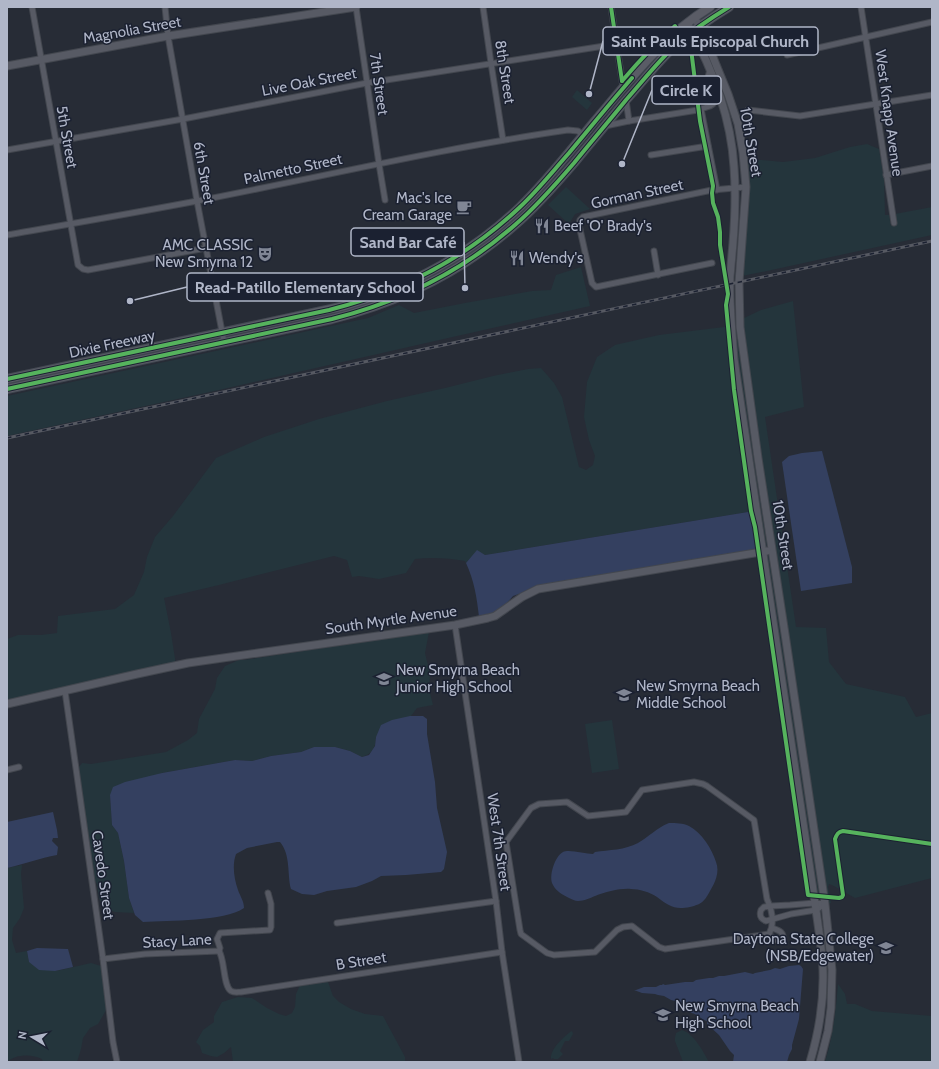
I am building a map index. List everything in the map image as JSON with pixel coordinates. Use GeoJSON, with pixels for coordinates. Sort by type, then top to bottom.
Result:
{"type":"FeatureCollection","features":[{"type":"Feature","properties":{"kind":"main road","name":"Dixie Freeway"},"geometry":{"type":"LineString","coordinates":[[7,389],[314,323],[364,310],[401,296],[448,273],[490,245],[516,224],[542,199],[659,62],[677,44],[692,32],[729,7]]}},
{"type":"Feature","properties":{"kind":"main road","name":"Dixie Freeway"},"geometry":{"type":"LineString","coordinates":[[7,379],[345,306],[399,287],[429,272],[464,252],[510,216],[543,183],[659,48],[687,23],[708,8]]}},
{"type":"Feature","properties":{"kind":"main road"},"geometry":{"type":"LineString","coordinates":[[592,141],[594,122]]}},
{"type":"Feature","properties":{"kind":"main road"},"geometry":{"type":"LineString","coordinates":[[578,157],[583,145],[583,135]]}},
{"type":"Feature","properties":{"kind":"street","name":"5th Street"},"geometry":{"type":"LineString","coordinates":[[32,7],[78,265],[83,269],[88,270],[206,248]]}},
{"type":"Feature","properties":{"kind":"street","name":"6th Street"},"geometry":{"type":"LineString","coordinates":[[165,7],[168,36],[197,201],[224,342]]}},
{"type":"Feature","properties":{"kind":"street","name":"Magnolia Street"},"geometry":{"type":"LineString","coordinates":[[7,66],[168,36],[356,7]]}},
{"type":"Feature","properties":{"kind":"street","name":"7th Street"},"geometry":{"type":"LineString","coordinates":[[356,7],[385,200]]}},
{"type":"Feature","properties":{"kind":"street","name":"8th Street"},"geometry":{"type":"LineString","coordinates":[[483,7],[503,140]]}},
{"type":"Feature","properties":{"kind":"street"},"geometry":{"type":"LineString","coordinates":[[611,7],[624,88]]}},
{"type":"Feature","properties":{"kind":"street","name":"West Knapp Avenue"},"geometry":{"type":"LineString","coordinates":[[861,7],[894,223]]}},
{"type":"Feature","properties":{"kind":"street","name":"10th Street"},"geometry":{"type":"LineString","coordinates":[[694,18],[700,26],[728,94],[736,118],[743,153],[746,187],[740,261],[740,327],[758,458],[825,904],[832,970],[832,993],[828,1031],[820,1062]]}},
{"type":"Feature","properties":{"kind":"street"},"geometry":{"type":"LineString","coordinates":[[787,55],[932,22]]}},
{"type":"Feature","properties":{"kind":"street","name":"10th Street"},"geometry":{"type":"LineString","coordinates":[[687,23],[710,70],[724,109],[734,167],[735,216],[730,275],[730,306],[734,359],[823,969],[823,989],[818,1032],[810,1062]]}},
{"type":"Feature","properties":{"kind":"street","name":"Live Oak Street"},"geometry":{"type":"LineString","coordinates":[[7,150],[183,119],[367,83],[617,44]]}},
{"type":"Feature","properties":{"kind":"street"},"geometry":{"type":"LineString","coordinates":[[604,127],[629,121],[698,110],[710,106],[714,101],[714,97],[708,77],[710,70]]}},
{"type":"Feature","properties":{"kind":"street"},"geometry":{"type":"LineString","coordinates":[[748,110],[800,116],[932,95]]}},
{"type":"Feature","properties":{"kind":"street"},"geometry":{"type":"LineString","coordinates":[[626,100],[629,121]]}},
{"type":"Feature","properties":{"kind":"street"},"geometry":{"type":"LineString","coordinates":[[701,109],[717,190]]}},
{"type":"Feature","properties":{"kind":"street","name":"Palmetto Street"},"geometry":{"type":"LineString","coordinates":[[7,235],[197,201],[503,140],[568,130],[578,131],[583,135]]}},
{"type":"Feature","properties":{"kind":"street"},"geometry":{"type":"LineString","coordinates":[[651,155],[708,146]]}},
{"type":"Feature","properties":{"kind":"street"},"geometry":{"type":"LineString","coordinates":[[886,175],[932,166]]}},
{"type":"Feature","properties":{"kind":"street","name":"Gorman Street"},"geometry":{"type":"LineString","coordinates":[[712,263],[596,287],[592,282],[579,225],[580,220],[583,217],[717,190],[746,187]]}},
{"type":"Feature","properties":{"kind":"street"},"geometry":{"type":"LineString","coordinates":[[510,216],[516,224]]}},
{"type":"Feature","properties":{"kind":"street"},"geometry":{"type":"LineString","coordinates":[[483,238],[490,245]]}},
{"type":"Feature","properties":{"kind":"street"},"geometry":{"type":"LineString","coordinates":[[654,251],[658,275]]}},
{"type":"Feature","properties":{"kind":"street"},"geometry":{"type":"LineString","coordinates":[[732,261],[740,261]]}},
{"type":"Feature","properties":{"kind":"street"},"geometry":{"type":"LineString","coordinates":[[399,287],[401,296]]}},
{"type":"Feature","properties":{"kind":"street"},"geometry":{"type":"LineString","coordinates":[[730,306],[739,304]]}},
{"type":"Feature","properties":{"kind":"street"},"geometry":{"type":"LineString","coordinates":[[312,314],[314,323]]}},
{"type":"Feature","properties":{"kind":"street"},"geometry":{"type":"LineString","coordinates":[[92,361],[94,370]]}},
{"type":"Feature","properties":{"kind":"street","name":"South Myrtle Avenue"},"geometry":{"type":"LineString","coordinates":[[7,704],[188,663],[455,625],[495,616],[538,588],[773,551]]}},
{"type":"Feature","properties":{"kind":"street","name":"West 7th Street"},"geometry":{"type":"LineString","coordinates":[[455,625],[519,1062]]}},
{"type":"Feature","properties":{"kind":"street","name":"Cavedo Street"},"geometry":{"type":"LineString","coordinates":[[65,691],[117,1062]]}},
{"type":"Feature","properties":{"kind":"street"},"geometry":{"type":"LineString","coordinates":[[7,770],[19,767]]}},
{"type":"Feature","properties":{"kind":"street"},"geometry":{"type":"LineString","coordinates":[[694,782],[703,784],[754,820],[767,899],[773,918],[772,928],[769,934],[665,949],[659,947],[632,926],[628,926],[617,930],[594,952],[550,954],[521,934],[506,842],[531,808],[538,804],[567,802],[588,816],[626,812],[642,790],[694,782]]}},
{"type":"Feature","properties":{"kind":"street","name":"Stacy Lane"},"geometry":{"type":"LineString","coordinates":[[103,959],[145,954],[219,951],[220,948],[217,939],[220,934],[270,930],[270,904],[268,893]]}},
{"type":"Feature","properties":{"kind":"street"},"geometry":{"type":"LineString","coordinates":[[337,923],[496,901]]}},
{"type":"Feature","properties":{"kind":"street"},"geometry":{"type":"LineString","coordinates":[[815,906],[770,906],[762,908],[760,914],[761,918],[765,920],[825,904]]}},
{"type":"Feature","properties":{"kind":"street"},"geometry":{"type":"LineString","coordinates":[[790,905],[791,914]]}},
{"type":"Feature","properties":{"kind":"street"},"geometry":{"type":"LineString","coordinates":[[769,934],[778,942],[782,940],[783,937],[780,931],[772,928]]}},
{"type":"Feature","properties":{"kind":"street","name":"B Street"},"geometry":{"type":"LineString","coordinates":[[219,951],[222,957],[227,986],[230,991],[234,992],[502,952]]}},
{"type":"Feature","properties":{"kind":"shaded area"},"geometry":{"type":"Polygon","coordinates":[[[577,90],[592,103],[587,110],[572,97],[577,90]]]}},
{"type":"Feature","properties":{"kind":"shaded area"},"geometry":{"type":"Polygon","coordinates":[[[867,144],[879,149],[884,179],[885,215],[889,215],[891,226],[897,225],[895,214],[932,207],[932,235],[742,276],[747,160],[783,162],[815,158],[850,147],[867,144]]]}},
{"type":"Feature","properties":{"kind":"shaded area"},"geometry":{"type":"Polygon","coordinates":[[[566,187],[590,209],[575,214],[569,224],[548,205],[566,187]]]}},
{"type":"Feature","properties":{"kind":"shaded area"},"geometry":{"type":"Polygon","coordinates":[[[581,267],[590,306],[219,390],[7,436],[7,396],[368,318],[399,305],[414,313],[532,291],[551,290],[556,275],[581,267]]]}},
{"type":"Feature","properties":{"kind":"shaded area"},"geometry":{"type":"Polygon","coordinates":[[[793,301],[804,407],[765,417],[796,627],[826,628],[829,662],[846,684],[905,697],[916,717],[932,713],[932,878],[855,898],[829,884],[828,887],[831,903],[828,903],[761,458],[742,319],[761,310],[793,301]]]}},
{"type":"Feature","properties":{"kind":"shaded area"},"geometry":{"type":"Polygon","coordinates":[[[737,321],[769,549],[766,549],[737,359],[733,323],[737,321]]]}},
{"type":"Feature","properties":{"kind":"shaded area"},"geometry":{"type":"Polygon","coordinates":[[[728,325],[754,511],[485,555],[477,551],[466,563],[465,561],[446,559],[415,559],[406,573],[379,579],[359,576],[352,577],[347,560],[334,556],[164,598],[176,665],[7,704],[7,639],[18,635],[57,633],[58,616],[115,609],[134,595],[144,572],[147,557],[155,537],[173,516],[216,458],[264,437],[319,419],[493,376],[541,368],[554,383],[562,397],[579,467],[586,470],[593,465],[595,456],[589,440],[584,417],[587,382],[597,357],[615,345],[659,335],[724,327],[728,325]]]}},
{"type":"Feature","properties":{"kind":"shaded area"},"geometry":{"type":"Polygon","coordinates":[[[770,553],[822,901],[817,901],[766,554],[770,553]]]}},
{"type":"Feature","properties":{"kind":"shaded area"},"geometry":{"type":"Polygon","coordinates":[[[429,632],[425,653],[430,674],[429,689],[433,705],[417,708],[411,716],[376,737],[373,750],[366,755],[362,757],[350,751],[335,747],[314,747],[301,752],[271,756],[252,761],[235,760],[162,773],[110,795],[112,825],[118,833],[124,861],[129,898],[134,913],[115,912],[104,908],[99,898],[97,884],[91,875],[79,767],[82,763],[91,764],[166,752],[188,740],[197,733],[199,719],[215,689],[217,678],[225,666],[239,660],[429,632]]]}},
{"type":"Feature","properties":{"kind":"shaded area"},"geometry":{"type":"Polygon","coordinates":[[[612,720],[619,769],[592,773],[585,724],[612,720]]]}},
{"type":"Feature","properties":{"kind":"shaded area"},"geometry":{"type":"Polygon","coordinates":[[[22,865],[21,874],[24,908],[20,918],[13,928],[12,940],[16,953],[27,951],[29,962],[56,971],[91,963],[101,966],[108,980],[109,1000],[105,1012],[98,1024],[90,1028],[83,1038],[77,1062],[43,1062],[42,1059],[38,1057],[19,1056],[7,1062],[7,868],[22,865]]]}},
{"type":"Feature","properties":{"kind":"shaded area"},"geometry":{"type":"Polygon","coordinates":[[[328,982],[333,996],[339,1002],[351,1009],[365,1014],[383,1016],[405,1057],[405,1062],[233,1062],[231,1047],[217,1057],[202,1053],[200,1046],[196,1042],[203,1030],[214,1022],[214,1016],[222,1002],[238,997],[252,998],[267,1008],[286,1016],[292,1013],[295,1007],[296,994],[300,985],[328,982]]]}},
{"type":"Feature","properties":{"kind":"shaded area"},"geometry":{"type":"Polygon","coordinates":[[[838,984],[845,994],[847,1004],[855,1004],[872,1011],[932,1016],[932,1062],[825,1062],[834,1023],[838,984]]]}},
{"type":"Feature","properties":{"kind":"shaded area"},"geometry":{"type":"Polygon","coordinates":[[[682,1030],[694,1039],[709,1062],[683,1062],[675,1041],[676,1033],[682,1030]]]}},
{"type":"Feature","properties":{"kind":"shaded area"},"geometry":{"type":"Polygon","coordinates":[[[572,1031],[573,1034],[569,1041],[565,1041],[560,1051],[563,1054],[558,1059],[551,1059],[551,1055],[558,1044],[572,1031]]]}},
{"type":"Feature","properties":{"kind":"water"},"geometry":{"type":"Polygon","coordinates":[[[822,451],[852,567],[852,583],[801,591],[782,462],[789,456],[822,451]]]}},
{"type":"Feature","properties":{"kind":"water"},"geometry":{"type":"Polygon","coordinates":[[[754,511],[760,550],[595,576],[527,591],[513,596],[494,614],[479,617],[475,589],[466,563],[477,550],[485,555],[754,511]]]}},
{"type":"Feature","properties":{"kind":"water"},"geometry":{"type":"Polygon","coordinates":[[[410,716],[423,716],[427,719],[427,734],[435,782],[437,808],[447,852],[444,869],[441,872],[381,876],[356,887],[327,891],[314,895],[302,894],[291,889],[286,853],[280,842],[277,842],[247,848],[236,854],[234,863],[235,877],[244,908],[235,913],[196,920],[143,922],[135,915],[129,898],[124,861],[118,833],[112,825],[110,795],[113,787],[125,782],[162,773],[235,760],[252,761],[271,756],[301,752],[314,747],[335,747],[350,751],[362,757],[369,755],[375,746],[376,737],[381,725],[392,720],[410,716]]]}},
{"type":"Feature","properties":{"kind":"water"},"geometry":{"type":"Polygon","coordinates":[[[53,812],[58,838],[53,838],[52,841],[58,847],[57,855],[7,868],[7,822],[53,812]]]}},
{"type":"Feature","properties":{"kind":"water"},"geometry":{"type":"Polygon","coordinates":[[[669,823],[684,824],[694,829],[706,842],[714,857],[717,870],[714,884],[708,895],[700,904],[684,908],[676,908],[668,905],[648,892],[627,889],[613,891],[577,901],[562,894],[553,885],[551,877],[553,867],[557,858],[563,852],[569,851],[593,854],[595,852],[628,847],[638,843],[660,827],[669,823]]]}},
{"type":"Feature","properties":{"kind":"water"},"geometry":{"type":"Polygon","coordinates":[[[37,948],[68,949],[73,967],[55,971],[39,970],[29,962],[27,951],[37,948]]]}},
{"type":"Feature","properties":{"kind":"water"},"geometry":{"type":"Polygon","coordinates":[[[799,965],[803,969],[799,1019],[792,1049],[787,1062],[733,1062],[734,1055],[719,1035],[707,1024],[707,1021],[691,1013],[687,1008],[675,1001],[664,996],[642,993],[634,990],[644,987],[656,987],[663,984],[693,982],[696,980],[745,972],[753,974],[775,968],[780,969],[799,965]]]}},
{"type":"Feature","properties":{"kind":"railway"},"geometry":{"type":"LineString","coordinates":[[7,438],[932,241]]}},
{"type":"Feature","properties":{"kind":"cycle path"},"geometry":{"type":"LineString","coordinates":[[611,7],[622,81]]}},
{"type":"Feature","properties":{"kind":"cycle path"},"geometry":{"type":"LineString","coordinates":[[7,389],[332,319],[382,304],[430,283],[496,241],[524,217],[574,163],[663,57],[689,34],[729,7]]}},
{"type":"Feature","properties":{"kind":"cycle path"},"geometry":{"type":"LineString","coordinates":[[622,81],[648,52],[675,26],[685,44],[691,49],[700,121],[713,186],[713,203],[718,217],[720,245],[728,294],[726,305],[734,390],[808,895],[842,897],[843,895],[835,839],[840,832],[843,831],[932,844]]}},
{"type":"Feature","properties":{"kind":"cycle path"},"geometry":{"type":"LineString","coordinates":[[7,379],[329,310],[381,293],[431,271],[477,242],[520,207],[551,174],[632,78]]}},
{"type":"Feature","properties":{"kind":"place","name":"Saint Pauls Episcopal Church"},"geometry":{"type":"Point","coordinates":[589,94]}},
{"type":"Feature","properties":{"kind":"place","name":"Circle K"},"geometry":{"type":"Point","coordinates":[622,164]}},
{"type":"Feature","properties":{"kind":"place","name":"Mac's Ice Cream Garage"},"geometry":{"type":"Point","coordinates":[464,207]}},
{"type":"Feature","properties":{"kind":"place","name":"Beef 'O' Brady's"},"geometry":{"type":"Point","coordinates":[542,226]}},
{"type":"Feature","properties":{"kind":"place","name":"AMC CLASSIC New Smyrna 12"},"geometry":{"type":"Point","coordinates":[265,254]}},
{"type":"Feature","properties":{"kind":"place","name":"Wendy's"},"geometry":{"type":"Point","coordinates":[517,258]}},
{"type":"Feature","properties":{"kind":"place","name":"Sand Bar Café"},"geometry":{"type":"Point","coordinates":[465,288]}},
{"type":"Feature","properties":{"kind":"place","name":"Read-Patillo Elementary School"},"geometry":{"type":"Point","coordinates":[130,301]}},
{"type":"Feature","properties":{"kind":"place","name":"New Smyrna Beach Junior High School"},"geometry":{"type":"Point","coordinates":[384,679]}},
{"type":"Feature","properties":{"kind":"place","name":"New Smyrna Beach Middle School"},"geometry":{"type":"Point","coordinates":[624,695]}},
{"type":"Feature","properties":{"kind":"place","name":"Daytona State College (NSB/Edgewater)"},"geometry":{"type":"Point","coordinates":[886,948]}},
{"type":"Feature","properties":{"kind":"place","name":"New Smyrna Beach High School"},"geometry":{"type":"Point","coordinates":[663,1015]}}]}
